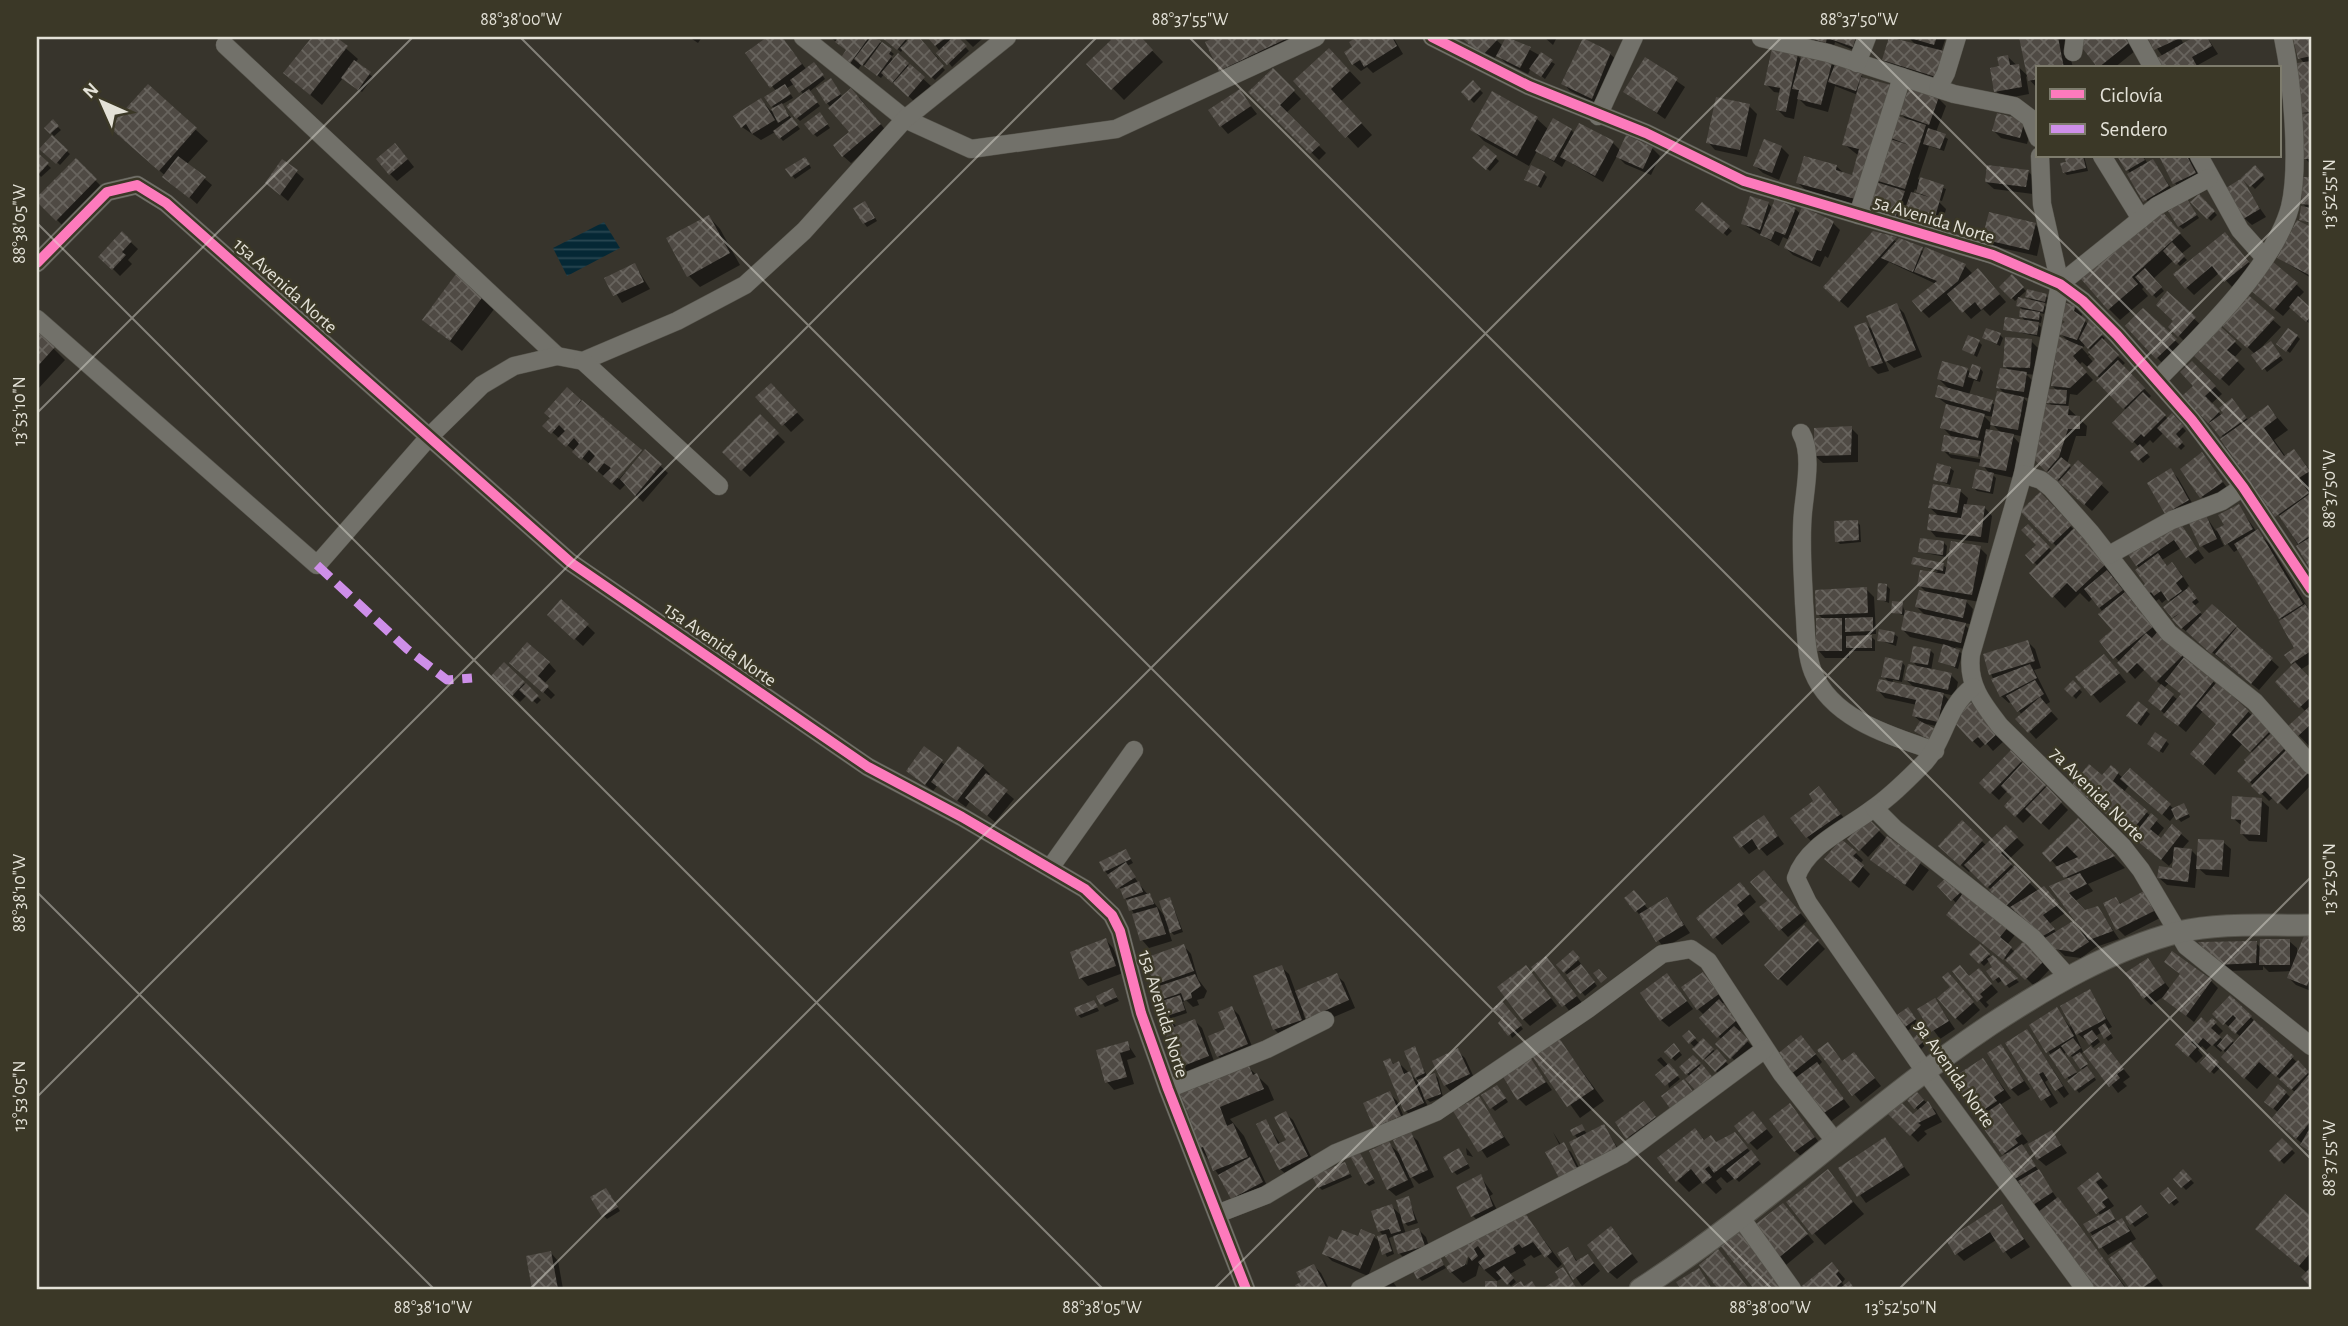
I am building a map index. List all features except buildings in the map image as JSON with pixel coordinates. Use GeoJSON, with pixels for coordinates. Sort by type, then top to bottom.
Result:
{"type":"FeatureCollection","features":[{"type":"Feature","properties":{"kind":"street"},"geometry":{"type":"LineString","coordinates":[[803,37],[905,119],[971,149],[1116,128],[1316,37]]}},
{"type":"Feature","properties":{"kind":"street"},"geometry":{"type":"LineString","coordinates":[[583,361],[677,321],[745,285],[804,231],[905,119],[1007,37]]}},
{"type":"Feature","properties":{"kind":"street","name":"5a Avenida Norte"},"geometry":{"type":"LineString","coordinates":[[1433,37],[1529,86],[1598,116],[1646,133],[1744,181],[1993,255],[2060,284],[2091,309],[2157,380],[2243,487],[2311,589]]}},
{"type":"Feature","properties":{"kind":"street"},"geometry":{"type":"LineString","coordinates":[[1598,116],[1634,37]]}},
{"type":"Feature","properties":{"kind":"street"},"geometry":{"type":"LineString","coordinates":[[1857,63],[1867,37]]}},
{"type":"Feature","properties":{"kind":"street"},"geometry":{"type":"LineString","coordinates":[[1938,88],[1957,37]]}},
{"type":"Feature","properties":{"kind":"street"},"geometry":{"type":"LineString","coordinates":[[2136,37],[2152,66]]}},
{"type":"Feature","properties":{"kind":"street"},"geometry":{"type":"LineString","coordinates":[[2157,380],[2265,258],[2283,226],[2293,189],[2295,164],[2288,62],[2283,37]]}},
{"type":"Feature","properties":{"kind":"street"},"geometry":{"type":"LineString","coordinates":[[1761,38],[1902,76],[1954,94],[2014,106],[2034,116]]}},
{"type":"Feature","properties":{"kind":"street"},"geometry":{"type":"LineString","coordinates":[[225,45],[557,356]]}},
{"type":"Feature","properties":{"kind":"street"},"geometry":{"type":"LineString","coordinates":[[1858,215],[1902,76]]}},
{"type":"Feature","properties":{"kind":"street"},"geometry":{"type":"LineString","coordinates":[[2039,158],[2042,204],[2060,284],[2023,474],[1971,654],[1969,667],[1973,687],[1957,701],[1935,751],[1874,808],[1895,829],[2033,938],[2069,978]]}},
{"type":"Feature","properties":{"kind":"street"},"geometry":{"type":"LineString","coordinates":[[2103,158],[2141,219]]}},
{"type":"Feature","properties":{"kind":"street"},"geometry":{"type":"LineString","coordinates":[[2200,158],[2240,230],[2265,258]]}},
{"type":"Feature","properties":{"kind":"street"},"geometry":{"type":"LineString","coordinates":[[2060,284],[2170,197],[2209,178]]}},
{"type":"Feature","properties":{"kind":"street","name":"15a Avenida Norte"},"geometry":{"type":"LineString","coordinates":[[37,263],[107,192],[137,185],[166,203],[570,562],[868,767],[1085,889],[1112,915],[1120,931],[1141,1013],[1246,1289]]}},
{"type":"Feature","properties":{"kind":"street"},"geometry":{"type":"LineString","coordinates":[[37,319],[317,565],[429,437],[482,385],[514,366],[557,356],[583,361],[719,486]]}},
{"type":"Feature","properties":{"kind":"street"},"geometry":{"type":"LineString","coordinates":[[1801,433],[1805,440],[1806,471],[1801,544],[1811,669],[1823,690],[1852,715],[1899,741],[1935,751]]}},
{"type":"Feature","properties":{"kind":"street"},"geometry":{"type":"LineString","coordinates":[[2023,474],[2041,480],[2051,488],[2109,555],[2169,633],[2255,702],[2308,753]]}},
{"type":"Feature","properties":{"kind":"street"},"geometry":{"type":"LineString","coordinates":[[2109,555],[2172,520],[2222,501],[2243,487]]}},
{"type":"Feature","properties":{"kind":"street","name":"7a Avenida Norte"},"geometry":{"type":"LineString","coordinates":[[1973,687],[2000,726],[2123,847],[2141,870],[2177,933],[2200,960],[2311,1046]]}},
{"type":"Feature","properties":{"kind":"street"},"geometry":{"type":"LineString","coordinates":[[1050,868],[1134,750]]}},
{"type":"Feature","properties":{"kind":"street","name":"9a Avenida Norte"},"geometry":{"type":"LineString","coordinates":[[1874,808],[1812,853],[1796,878],[1808,903],[1924,1070],[2085,1289]]}},
{"type":"Feature","properties":{"kind":"street"},"geometry":{"type":"LineString","coordinates":[[1640,1289],[1741,1218],[1924,1070],[2069,978],[2120,953],[2177,933],[2214,927],[2311,925]]}},
{"type":"Feature","properties":{"kind":"street"},"geometry":{"type":"LineString","coordinates":[[1217,1214],[1266,1195],[1336,1153],[1436,1112],[1588,1009],[1650,962],[1672,950],[1691,948],[1708,961],[1765,1049],[1835,1142]]}},
{"type":"Feature","properties":{"kind":"street"},"geometry":{"type":"LineString","coordinates":[[1168,1089],[1267,1049],[1325,1020]]}},
{"type":"Feature","properties":{"kind":"street"},"geometry":{"type":"LineString","coordinates":[[1360,1289],[1622,1155],[1671,1121],[1735,1068],[1765,1049]]}},
{"type":"Feature","properties":{"kind":"street"},"geometry":{"type":"LineString","coordinates":[[1741,1218],[1792,1289]]}},
{"type":"Feature","properties":{"kind":"water"},"geometry":{"type":"Polygon","coordinates":[[[604,222],[620,248],[567,276],[553,248],[604,222]]]}},
{"type":"Feature","properties":{"kind":"marked path"},"geometry":{"type":"LineString","coordinates":[[317,565],[407,649],[447,680],[472,678]]}},
{"type":"Feature","properties":{"kind":"cycle path"},"geometry":{"type":"LineString","coordinates":[[1432,37],[1529,86],[1646,133],[1744,181],[1993,255],[2060,284],[2083,301],[2117,335],[2192,420],[2243,487],[2311,589]]}},
{"type":"Feature","properties":{"kind":"cycle path"},"geometry":{"type":"LineString","coordinates":[[37,263],[107,192],[137,185],[166,203],[570,562],[868,767],[962,817],[1085,889],[1112,915],[1120,931],[1141,1013],[1246,1289]]}}]}
